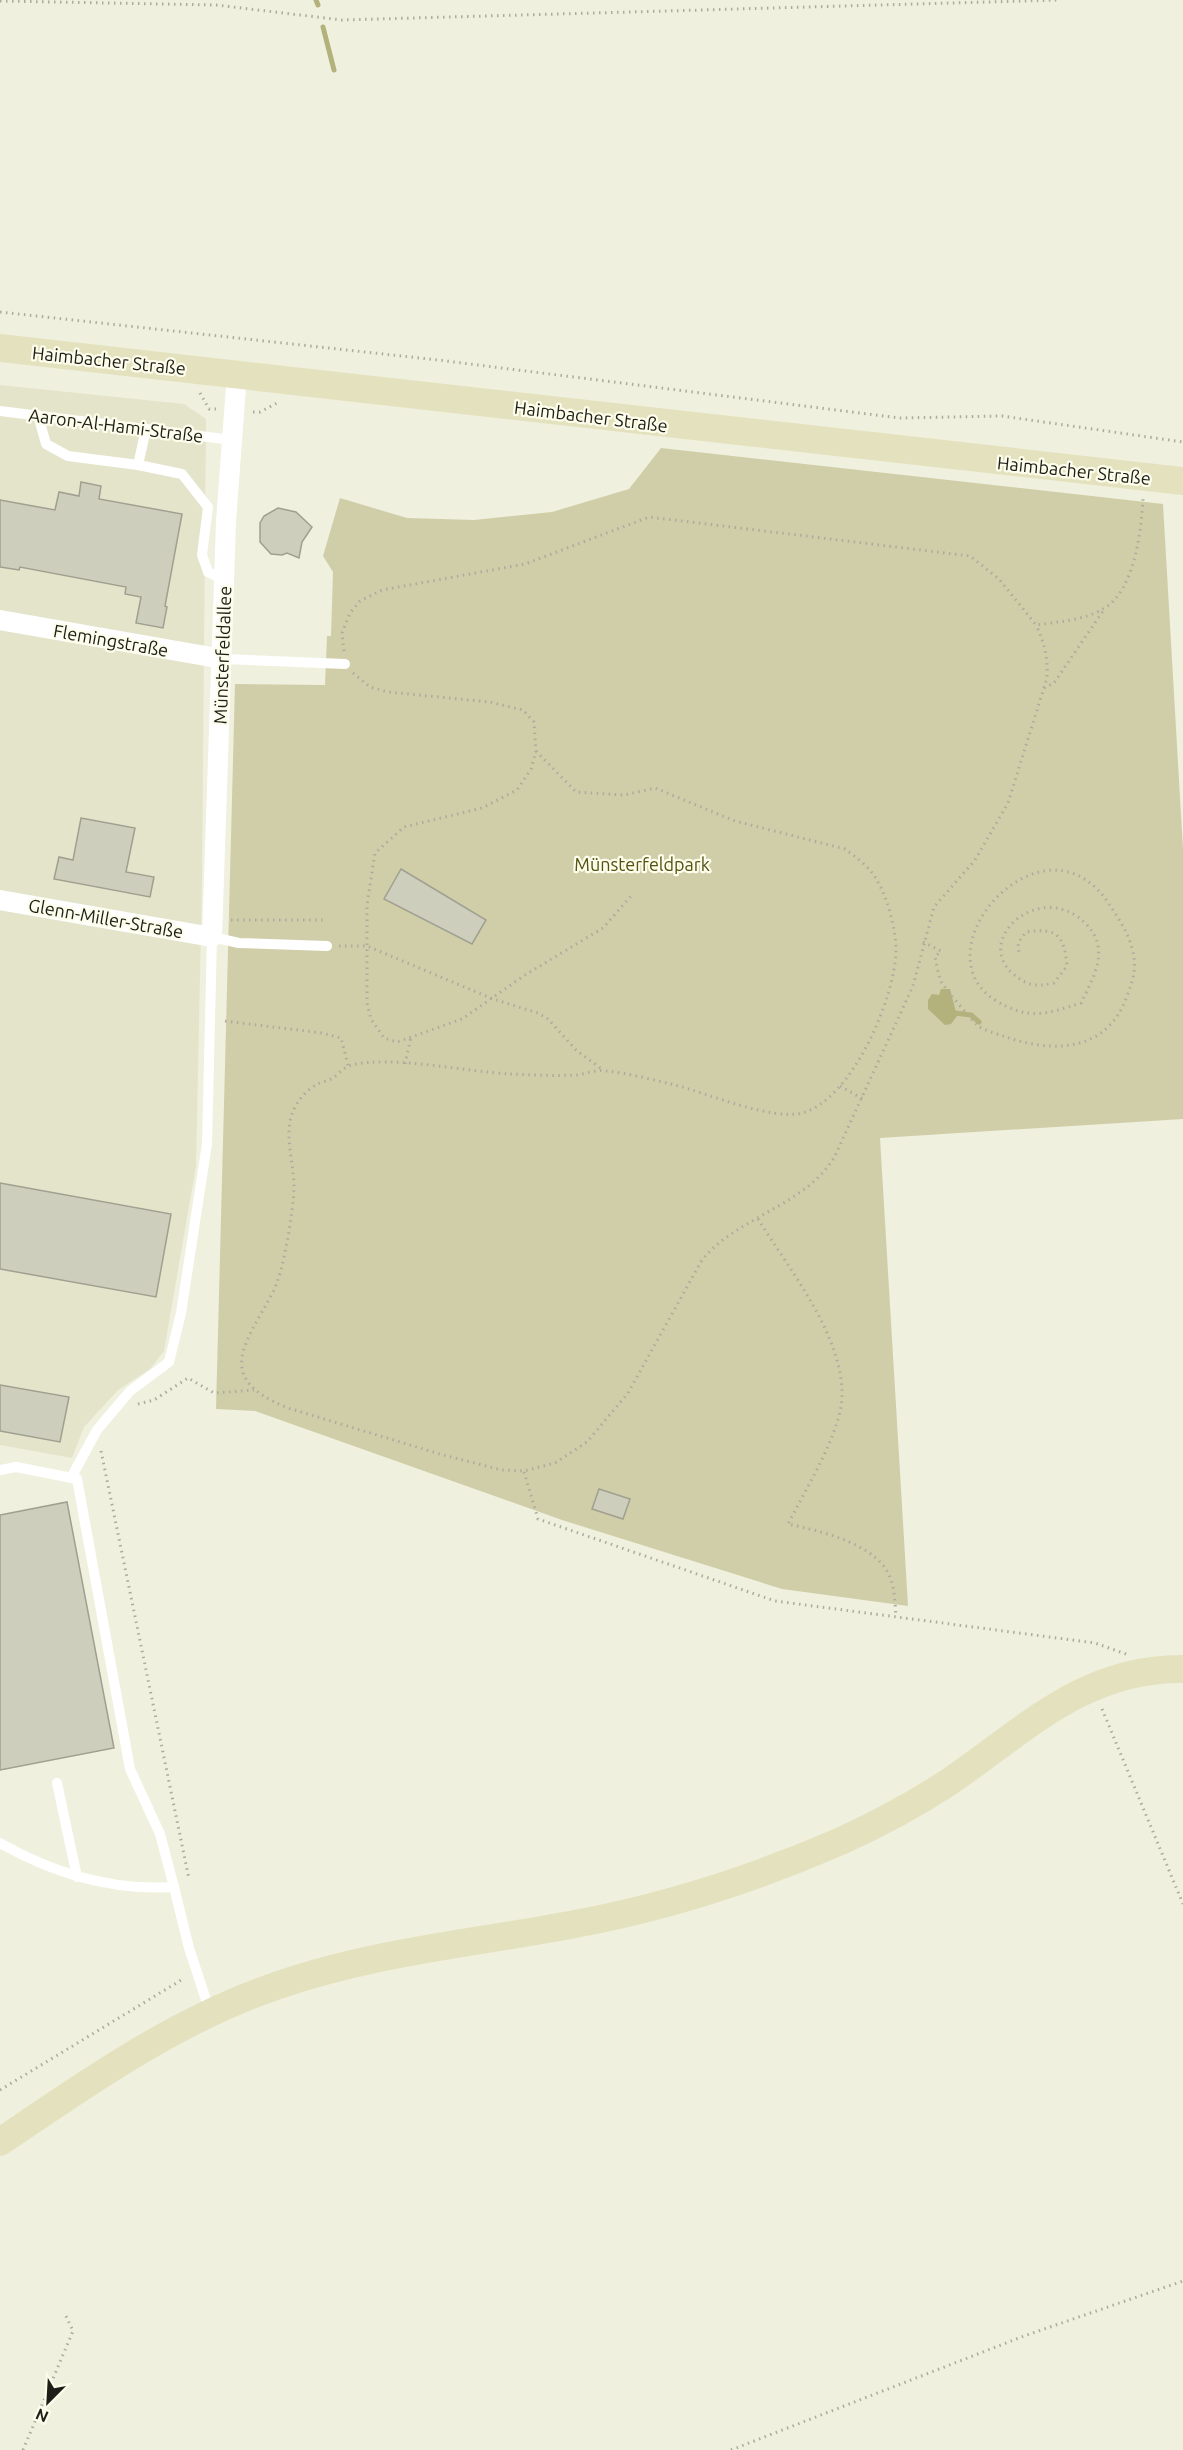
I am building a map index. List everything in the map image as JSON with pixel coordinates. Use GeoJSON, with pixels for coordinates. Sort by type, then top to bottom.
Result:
{"type":"FeatureCollection","features":[{"type":"Feature","properties":{"kind":"street","name":"Haimbacher Straße"},"geometry":{"type":"LineString","coordinates":[[0,348],[237,373],[668,425],[1183,481]]}},
{"type":"Feature","properties":{"kind":"street","name":"Münsterfeldallee"},"geometry":{"type":"LineString","coordinates":[[212,937],[224,580],[237,373]]}},
{"type":"Feature","properties":{"kind":"street","name":"Flemingstraße"},"geometry":{"type":"LineString","coordinates":[[0,620],[223,659]]}},
{"type":"Feature","properties":{"kind":"street","name":"Glenn-Miller-Straße"},"geometry":{"type":"LineString","coordinates":[[0,900],[212,937]]}},
{"type":"Feature","properties":{"kind":"street"},"geometry":{"type":"LineString","coordinates":[[0,2142],[150,2046],[211,2012],[278,1985],[318,1973],[632,1912],[713,1889],[768,1870],[861,1832],[914,1804],[1050,1710],[1093,1685],[1141,1671],[1183,1669]]}},
{"type":"Feature","properties":{"kind":"lane","name":"Aaron-Al-Hami-Straße"},"geometry":{"type":"LineString","coordinates":[[0,411],[232,440]]}},
{"type":"Feature","properties":{"kind":"lane"},"geometry":{"type":"LineString","coordinates":[[38,415],[46,444],[68,456],[138,465],[182,474],[208,507],[202,555],[208,572],[224,580]]}},
{"type":"Feature","properties":{"kind":"lane"},"geometry":{"type":"LineString","coordinates":[[138,465],[146,429]]}},
{"type":"Feature","properties":{"kind":"lane"},"geometry":{"type":"LineString","coordinates":[[223,659],[345,664]]}},
{"type":"Feature","properties":{"kind":"lane"},"geometry":{"type":"LineString","coordinates":[[71,1478],[97,1430],[130,1391],[169,1362],[181,1313],[207,1144],[212,937],[239,944],[327,946]]}},
{"type":"Feature","properties":{"kind":"lane"},"geometry":{"type":"LineString","coordinates":[[0,1470],[16,1467],[76,1479],[130,1769],[160,1834],[197,1971],[211,2012]]}},
{"type":"Feature","properties":{"kind":"lane"},"geometry":{"type":"LineString","coordinates":[[57,1783],[76,1877]]}},
{"type":"Feature","properties":{"kind":"lane"},"geometry":{"type":"LineString","coordinates":[[0,1843],[27,1858],[76,1877],[147,1889],[174,1887]]}},
{"type":"Feature","properties":{"kind":"path"},"geometry":{"type":"LineString","coordinates":[[0,1],[216,5],[342,20],[1060,0]]}},
{"type":"Feature","properties":{"kind":"path"},"geometry":{"type":"LineString","coordinates":[[0,312],[438,360],[900,418],[1002,416],[1183,442]]}},
{"type":"Feature","properties":{"kind":"path"},"geometry":{"type":"LineString","coordinates":[[1044,688],[1054,682],[1129,576],[1136,556],[1144,476]]}},
{"type":"Feature","properties":{"kind":"path"},"geometry":{"type":"LineString","coordinates":[[536,751],[576,792],[624,795],[655,788],[735,822],[845,849],[859,859],[876,878],[889,911],[896,950],[882,1014],[869,1040],[840,1086],[821,1104],[801,1114],[779,1115],[676,1085],[603,1070],[579,1075],[512,1074],[375,1062],[348,1065],[332,1078],[317,1084],[302,1096],[291,1117],[294,1188],[276,1288],[248,1336],[241,1356],[242,1368],[254,1390],[267,1400],[443,1455],[502,1470],[524,1471],[555,1463],[587,1442],[628,1393],[702,1260],[714,1245],[758,1219],[823,1175],[834,1158],[913,986],[934,907],[975,860],[1008,802],[1044,688],[1048,658],[1036,625],[999,579],[970,556],[649,517],[525,564],[382,590],[360,601],[350,613],[342,633],[345,664],[369,687],[388,692],[490,702],[523,710],[534,722],[536,751],[531,770],[517,790],[482,808],[404,827],[375,853],[367,905],[367,1003],[371,1019],[384,1038],[397,1042],[462,1019],[525,975],[603,928],[632,896]]}},
{"type":"Feature","properties":{"kind":"path"},"geometry":{"type":"LineString","coordinates":[[1036,625],[1104,609]]}},
{"type":"Feature","properties":{"kind":"path"},"geometry":{"type":"LineString","coordinates":[[923,942],[941,951],[935,957],[941,982],[978,1025],[999,1035],[1032,1046],[1072,1044],[1091,1039],[1120,1016],[1136,971],[1132,946],[1124,926],[1101,891],[1083,877],[1061,868],[1006,886],[982,914],[970,943],[971,970],[981,991],[1002,1004],[1026,1014],[1043,1015],[1081,1003],[1099,965],[1098,946],[1093,932],[1081,918],[1058,906],[1035,909],[1018,918],[1003,935],[1000,953],[1005,967],[1035,987],[1054,983],[1067,966],[1065,945],[1058,934],[1043,929],[1026,932],[1018,943],[1020,953]]}},
{"type":"Feature","properties":{"kind":"path"},"geometry":{"type":"LineString","coordinates":[[231,920],[326,920]]}},
{"type":"Feature","properties":{"kind":"path"},"geometry":{"type":"LineString","coordinates":[[327,946],[367,946],[493,999],[548,1019],[576,1050],[603,1070]]}},
{"type":"Feature","properties":{"kind":"path"},"geometry":{"type":"LineString","coordinates":[[210,1019],[322,1033],[341,1038],[348,1065]]}},
{"type":"Feature","properties":{"kind":"path"},"geometry":{"type":"LineString","coordinates":[[405,1064],[411,1036]]}},
{"type":"Feature","properties":{"kind":"path"},"geometry":{"type":"LineString","coordinates":[[840,1086],[863,1099]]}},
{"type":"Feature","properties":{"kind":"path"},"geometry":{"type":"LineString","coordinates":[[758,1219],[832,1338],[842,1379],[840,1414],[823,1456],[788,1524],[826,1532],[854,1544],[878,1561],[891,1579],[896,1617]]}},
{"type":"Feature","properties":{"kind":"path"},"geometry":{"type":"LineString","coordinates":[[121,1402],[138,1404],[154,1400],[188,1378],[214,1393],[254,1390]]}},
{"type":"Feature","properties":{"kind":"path"},"geometry":{"type":"LineString","coordinates":[[97,1430],[190,1885]]}},
{"type":"Feature","properties":{"kind":"path"},"geometry":{"type":"LineString","coordinates":[[524,1471],[537,1519],[775,1601],[1095,1643],[1123,1651],[1141,1671]]}},
{"type":"Feature","properties":{"kind":"path"},"geometry":{"type":"LineString","coordinates":[[1093,1685],[1183,1904]]}},
{"type":"Feature","properties":{"kind":"path"},"geometry":{"type":"LineString","coordinates":[[0,2090],[197,1971]]}},
{"type":"Feature","properties":{"kind":"path"},"geometry":{"type":"LineString","coordinates":[[731,2450],[1024,2336],[1183,2281]]}},
{"type":"Feature","properties":{"kind":"path"},"geometry":{"type":"LineString","coordinates":[[23,2450],[73,2331],[65,2314]]}},
{"type":"Feature","properties":{"kind":"shaded area"},"geometry":{"type":"Polygon","coordinates":[[[0,385],[184,404],[206,419],[202,881],[196,1166],[164,1351],[150,1369],[118,1390],[84,1427],[72,1458],[0,1445],[0,385]]]}},
{"type":"Feature","properties":{"kind":"shaded area"},"geometry":{"type":"Polygon","coordinates":[[[941,989],[950,989],[957,1016],[951,1024],[945,1025],[928,1009],[928,1000],[932,994],[939,995],[941,989]]]}},
{"type":"Feature","properties":{"kind":"green space","name":"Münsterfeldpark"},"geometry":{"type":"Polygon","coordinates":[[[661,448],[1163,504],[1183,849],[1183,1119],[880,1138],[908,1606],[782,1589],[562,1520],[255,1411],[216,1409],[235,684],[325,685],[327,636],[331,636],[333,572],[323,556],[340,498],[407,518],[474,520],[552,512],[629,489],[661,448]]]}},
{"type":"Feature","properties":{"kind":"building"},"geometry":{"type":"Polygon","coordinates":[[[81,482],[101,486],[99,499],[182,514],[163,628],[136,623],[141,597],[125,594],[126,587],[20,567],[19,570],[0,567],[0,500],[55,510],[59,492],[79,496],[81,482]]]}},
{"type":"Feature","properties":{"kind":"building"},"geometry":{"type":"Polygon","coordinates":[[[278,508],[296,512],[312,527],[302,542],[299,558],[287,553],[271,554],[260,542],[260,523],[264,516],[278,508]]]}},
{"type":"Feature","properties":{"kind":"building"},"geometry":{"type":"Polygon","coordinates":[[[81,818],[135,828],[126,872],[154,877],[150,897],[54,879],[59,857],[73,860],[81,818]]]}},
{"type":"Feature","properties":{"kind":"building"},"geometry":{"type":"Polygon","coordinates":[[[401,869],[486,920],[472,944],[384,899],[401,869]]]}},
{"type":"Feature","properties":{"kind":"building"},"geometry":{"type":"Polygon","coordinates":[[[0,1183],[171,1214],[156,1297],[0,1269],[0,1183]]]}},
{"type":"Feature","properties":{"kind":"building"},"geometry":{"type":"Polygon","coordinates":[[[0,1385],[69,1397],[60,1442],[0,1431],[0,1385]]]}},
{"type":"Feature","properties":{"kind":"building"},"geometry":{"type":"Polygon","coordinates":[[[599,1489],[630,1499],[623,1519],[592,1509],[599,1489]]]}},
{"type":"Feature","properties":{"kind":"building"},"geometry":{"type":"Polygon","coordinates":[[[67,1502],[114,1748],[0,1770],[0,1515],[67,1502]]]}},
{"type":"Feature","properties":{"kind":"waterway"},"geometry":{"type":"LineString","coordinates":[[316,0],[318,5]]}},
{"type":"Feature","properties":{"kind":"waterway"},"geometry":{"type":"LineString","coordinates":[[323,27],[334,70]]}},
{"type":"Feature","properties":{"kind":"waterway"},"geometry":{"type":"LineString","coordinates":[[955,1013],[971,1015],[979,1022]]}}]}
